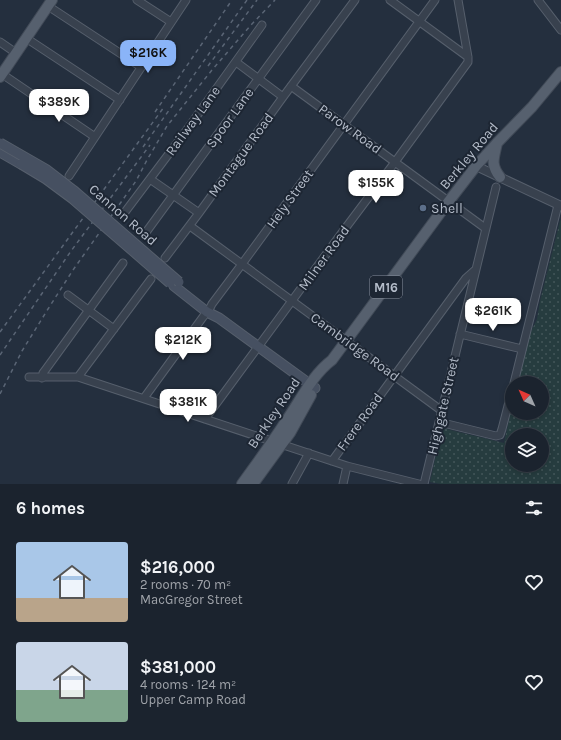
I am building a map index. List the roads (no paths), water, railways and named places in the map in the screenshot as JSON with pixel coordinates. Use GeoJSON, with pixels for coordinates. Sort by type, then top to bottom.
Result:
{"type":"FeatureCollection","features":[{"type":"Feature","properties":{"kind":"main road"},"geometry":{"type":"LineString","coordinates":[[1,76],[50,3]]}},
{"type":"Feature","properties":{"kind":"main road","name":"Berkley Road"},"geometry":{"type":"LineString","coordinates":[[242,484],[293,428],[310,396],[313,387],[329,370],[332,360],[476,166],[532,107],[561,72]]}},
{"type":"Feature","properties":{"kind":"main road","name":"Cannon Road"},"geometry":{"type":"LineString","coordinates":[[0,143],[56,176],[177,284]]}},
{"type":"Feature","properties":{"kind":"main road"},"geometry":{"type":"LineString","coordinates":[[497,143],[494,165],[500,177]]}},
{"type":"Feature","properties":{"kind":"main road","name":"Cannon Road"},"geometry":{"type":"LineString","coordinates":[[0,152],[46,179],[73,199],[219,318],[313,387]]}},
{"type":"Feature","properties":{"kind":"main road","name":"Berkley Road"},"geometry":{"type":"LineString","coordinates":[[253,484],[278,443]]}},
{"type":"Feature","properties":{"kind":"street"},"geometry":{"type":"LineString","coordinates":[[137,0],[171,22]]}},
{"type":"Feature","properties":{"kind":"street"},"geometry":{"type":"LineString","coordinates":[[69,176],[186,0]]}},
{"type":"Feature","properties":{"kind":"street","name":"Spoor Lane"},"geometry":{"type":"LineString","coordinates":[[144,235],[316,0]]}},
{"type":"Feature","properties":{"kind":"street","name":"Montague Road"},"geometry":{"type":"LineString","coordinates":[[165,258],[190,226],[282,97],[355,0]]}},
{"type":"Feature","properties":{"kind":"street"},"geometry":{"type":"LineString","coordinates":[[390,0],[468,57]]}},
{"type":"Feature","properties":{"kind":"street","name":"Hely Street"},"geometry":{"type":"LineString","coordinates":[[144,398],[435,0]]}},
{"type":"Feature","properties":{"kind":"street"},"geometry":{"type":"LineString","coordinates":[[458,0],[468,57]]}},
{"type":"Feature","properties":{"kind":"street"},"geometry":{"type":"LineString","coordinates":[[538,0],[561,30]]}},
{"type":"Feature","properties":{"kind":"street"},"geometry":{"type":"LineString","coordinates":[[50,3],[141,67]]}},
{"type":"Feature","properties":{"kind":"street","name":"Railway Lane"},"geometry":{"type":"LineString","coordinates":[[122,216],[262,25]]}},
{"type":"Feature","properties":{"kind":"street"},"geometry":{"type":"LineString","coordinates":[[26,38],[120,100]]}},
{"type":"Feature","properties":{"kind":"street"},"geometry":{"type":"LineString","coordinates":[[0,42],[16,53]]}},
{"type":"Feature","properties":{"kind":"street","name":"Milner Road"},"geometry":{"type":"LineString","coordinates":[[205,419],[468,62],[468,57]]}},
{"type":"Feature","properties":{"kind":"street"},"geometry":{"type":"LineString","coordinates":[[236,62],[282,97]]}},
{"type":"Feature","properties":{"kind":"street"},"geometry":{"type":"LineString","coordinates":[[1,76],[95,137]]}},
{"type":"Feature","properties":{"kind":"street","name":"Parow Road"},"geometry":{"type":"LineString","coordinates":[[291,86],[486,228]]}},
{"type":"Feature","properties":{"kind":"street"},"geometry":{"type":"LineString","coordinates":[[476,166],[560,206],[516,376]]}},
{"type":"Feature","properties":{"kind":"street"},"geometry":{"type":"LineString","coordinates":[[150,179],[199,213]]}},
{"type":"Feature","properties":{"kind":"street","name":"Highgate Street"},"geometry":{"type":"LineString","coordinates":[[424,484],[496,187]]}},
{"type":"Feature","properties":{"kind":"street","name":"Cambridge Road"},"geometry":{"type":"LineString","coordinates":[[190,226],[442,411]]}},
{"type":"Feature","properties":{"kind":"street"},"geometry":{"type":"LineString","coordinates":[[42,378],[43,373],[123,263]]}},
{"type":"Feature","properties":{"kind":"street","name":"Frere Road"},"geometry":{"type":"LineString","coordinates":[[332,461],[466,278],[475,270]]}},
{"type":"Feature","properties":{"kind":"street"},"geometry":{"type":"LineString","coordinates":[[78,377],[150,279]]}},
{"type":"Feature","properties":{"kind":"street"},"geometry":{"type":"LineString","coordinates":[[68,295],[114,328]]}},
{"type":"Feature","properties":{"kind":"street"},"geometry":{"type":"LineString","coordinates":[[460,334],[522,349]]}},
{"type":"Feature","properties":{"kind":"street"},"geometry":{"type":"LineString","coordinates":[[29,377],[78,377],[347,466],[419,484]]}},
{"type":"Feature","properties":{"kind":"street"},"geometry":{"type":"LineString","coordinates":[[439,422],[496,436],[500,435],[505,417]]}},
{"type":"Feature","properties":{"kind":"street"},"geometry":{"type":"LineString","coordinates":[[292,484],[309,453]]}},
{"type":"Feature","properties":{"kind":"street"},"geometry":{"type":"LineString","coordinates":[[343,484],[347,466]]}},
{"type":"Feature","properties":{"kind":"railway"},"geometry":{"type":"LineString","coordinates":[[155,112],[232,0]]}},
{"type":"Feature","properties":{"kind":"railway"},"geometry":{"type":"LineString","coordinates":[[143,147],[247,0]]}},
{"type":"Feature","properties":{"kind":"railway"},"geometry":{"type":"LineString","coordinates":[[208,66],[257,0]]}},
{"type":"Feature","properties":{"kind":"railway"},"geometry":{"type":"LineString","coordinates":[[0,394],[22,351],[48,309],[73,270],[136,181],[167,126],[212,70],[275,0]]}},
{"type":"Feature","properties":{"kind":"railway"},"geometry":{"type":"LineString","coordinates":[[0,332],[164,107]]}},
{"type":"Feature","properties":{"kind":"railway"},"geometry":{"type":"LineString","coordinates":[[0,355],[71,251],[150,145]]}},
{"type":"Feature","properties":{"kind":"place","name":"Shell"},"geometry":{"type":"Point","coordinates":[423,208]}}]}
